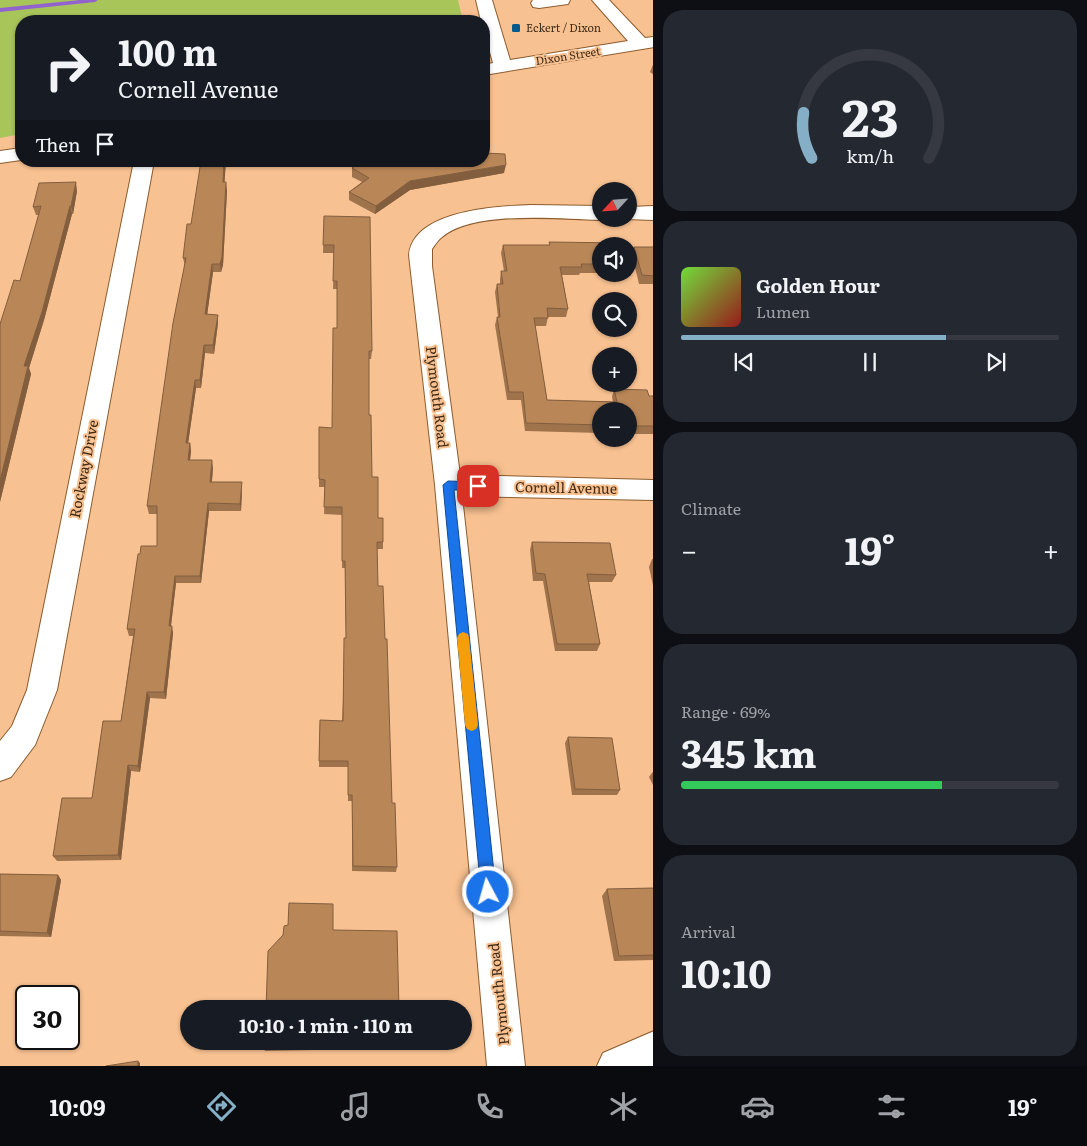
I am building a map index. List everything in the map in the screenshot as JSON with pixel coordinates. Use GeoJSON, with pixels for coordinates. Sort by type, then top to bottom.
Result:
{"type":"FeatureCollection","features":[{"type":"Feature","properties":{"kind":"street"},"geometry":{"type":"LineString","coordinates":[[484,0],[488,15]]}},
{"type":"Feature","properties":{"kind":"street"},"geometry":{"type":"LineString","coordinates":[[540,4],[562,0]]}},
{"type":"Feature","properties":{"kind":"street"},"geometry":{"type":"LineString","coordinates":[[600,0],[647,43]]}},
{"type":"Feature","properties":{"kind":"street"},"geometry":{"type":"LineString","coordinates":[[490,21],[503,67]]}},
{"type":"Feature","properties":{"kind":"street","name":"Dixon Street"},"geometry":{"type":"LineString","coordinates":[[490,69],[647,43]]}},
{"type":"Feature","properties":{"kind":"street"},"geometry":{"type":"LineString","coordinates":[[0,157],[15,155]]}},
{"type":"Feature","properties":{"kind":"street","name":"Rockway Drive"},"geometry":{"type":"LineString","coordinates":[[0,766],[24,735],[42,690],[143,167]]}},
{"type":"Feature","properties":{"kind":"street","name":"Plymouth Road"},"geometry":{"type":"LineString","coordinates":[[506,1066],[448,485],[422,272],[421,248],[431,233],[444,224],[464,217],[495,213],[592,213]]}},
{"type":"Feature","properties":{"kind":"street"},"geometry":{"type":"LineString","coordinates":[[638,213],[653,213]]}},
{"type":"Feature","properties":{"kind":"street","name":"Cornell Avenue"},"geometry":{"type":"LineString","coordinates":[[448,485],[653,490]]}},
{"type":"Feature","properties":{"kind":"street"},"geometry":{"type":"LineString","coordinates":[[616,1066],[653,1050]]}},
{"type":"Feature","properties":{"kind":"green space"},"geometry":{"type":"Polygon","coordinates":[[[0,0],[458,0],[462,15],[15,15],[15,135],[0,138],[0,0]]]}},
{"type":"Feature","properties":{"kind":"building"},"geometry":{"type":"Polygon","coordinates":[[[490,153],[505,154],[506,165],[410,181],[376,206],[349,192],[369,178],[352,168],[490,167],[490,153]]]}},
{"type":"Feature","properties":{"kind":"building"},"geometry":{"type":"Polygon","coordinates":[[[200,167],[224,167],[223,182],[226,182],[222,257],[220,264],[212,264],[205,314],[218,315],[213,345],[204,345],[200,380],[195,380],[186,443],[190,443],[188,460],[212,460],[210,482],[242,482],[240,504],[208,503],[200,576],[175,576],[169,626],[172,626],[164,692],[147,692],[138,766],[128,765],[118,855],[53,856],[62,798],[92,798],[103,721],[121,721],[135,629],[127,629],[138,554],[140,554],[141,546],[157,546],[157,506],[147,506],[173,323],[186,258],[183,258],[187,224],[191,224],[200,167]]]}},
{"type":"Feature","properties":{"kind":"building"},"geometry":{"type":"Polygon","coordinates":[[[76,182],[42,312],[24,366],[28,366],[0,481],[0,324],[14,280],[20,281],[41,206],[33,207],[39,183],[76,182]]]}},
{"type":"Feature","properties":{"kind":"building"},"geometry":{"type":"Polygon","coordinates":[[[324,216],[370,217],[372,351],[369,351],[369,415],[371,415],[372,477],[378,477],[378,518],[383,518],[383,542],[377,542],[378,586],[383,586],[385,639],[387,639],[392,803],[395,803],[397,867],[353,866],[352,795],[348,795],[348,761],[319,761],[320,720],[343,721],[344,638],[346,638],[345,561],[342,561],[342,507],[324,507],[325,480],[319,479],[319,427],[332,428],[333,328],[337,328],[337,281],[333,281],[334,245],[323,245],[324,216]]]}},
{"type":"Feature","properties":{"kind":"building"},"geometry":{"type":"Polygon","coordinates":[[[549,242],[592,243],[592,264],[581,264],[582,267],[560,267],[568,309],[547,308],[548,318],[534,318],[547,400],[617,402],[592,402],[592,425],[526,423],[523,392],[509,392],[497,317],[500,317],[497,284],[503,284],[501,271],[507,271],[503,245],[550,245],[549,242]]]}},
{"type":"Feature","properties":{"kind":"building"},"geometry":{"type":"Polygon","coordinates":[[[637,247],[653,247],[653,276],[642,275],[637,258],[637,247]]]}},
{"type":"Feature","properties":{"kind":"building"},"geometry":{"type":"Polygon","coordinates":[[[647,390],[649,396],[653,396],[653,426],[637,426],[637,402],[617,402],[615,392],[647,390]]]}},
{"type":"Feature","properties":{"kind":"building"},"geometry":{"type":"Polygon","coordinates":[[[532,542],[610,543],[616,575],[587,574],[600,644],[557,644],[545,574],[536,573],[532,542]]]}},
{"type":"Feature","properties":{"kind":"building"},"geometry":{"type":"Polygon","coordinates":[[[568,737],[612,738],[620,790],[575,789],[568,737]]]}},
{"type":"Feature","properties":{"kind":"building"},"geometry":{"type":"Polygon","coordinates":[[[0,874],[58,875],[47,933],[0,931],[0,874]]]}},
{"type":"Feature","properties":{"kind":"building"},"geometry":{"type":"Polygon","coordinates":[[[653,888],[653,955],[619,956],[607,889],[653,888]]]}},
{"type":"Feature","properties":{"kind":"building"},"geometry":{"type":"Polygon","coordinates":[[[289,903],[333,904],[333,930],[397,931],[399,1000],[266,1000],[268,951],[283,935],[284,926],[288,925],[289,903]]]}},
{"type":"Feature","properties":{"kind":"building"},"geometry":{"type":"Polygon","coordinates":[[[138,1061],[138,1066],[106,1066],[138,1061]]]}},
{"type":"Feature","properties":{"kind":"waterway"},"geometry":{"type":"LineString","coordinates":[[0,10],[95,0]]}},
{"type":"Feature","properties":{"kind":"slow traffic"},"geometry":{"type":"LineString","coordinates":[[463,638],[472,725]]}},
{"type":"Feature","properties":{"kind":"place","name":"Eckert / Dixon"},"geometry":{"type":"Point","coordinates":[516,28]}},
{"type":"Feature","properties":{"kind":"route"},"geometry":{"type":"LineString","coordinates":[[478,486],[448,485],[488,892]]}}]}
